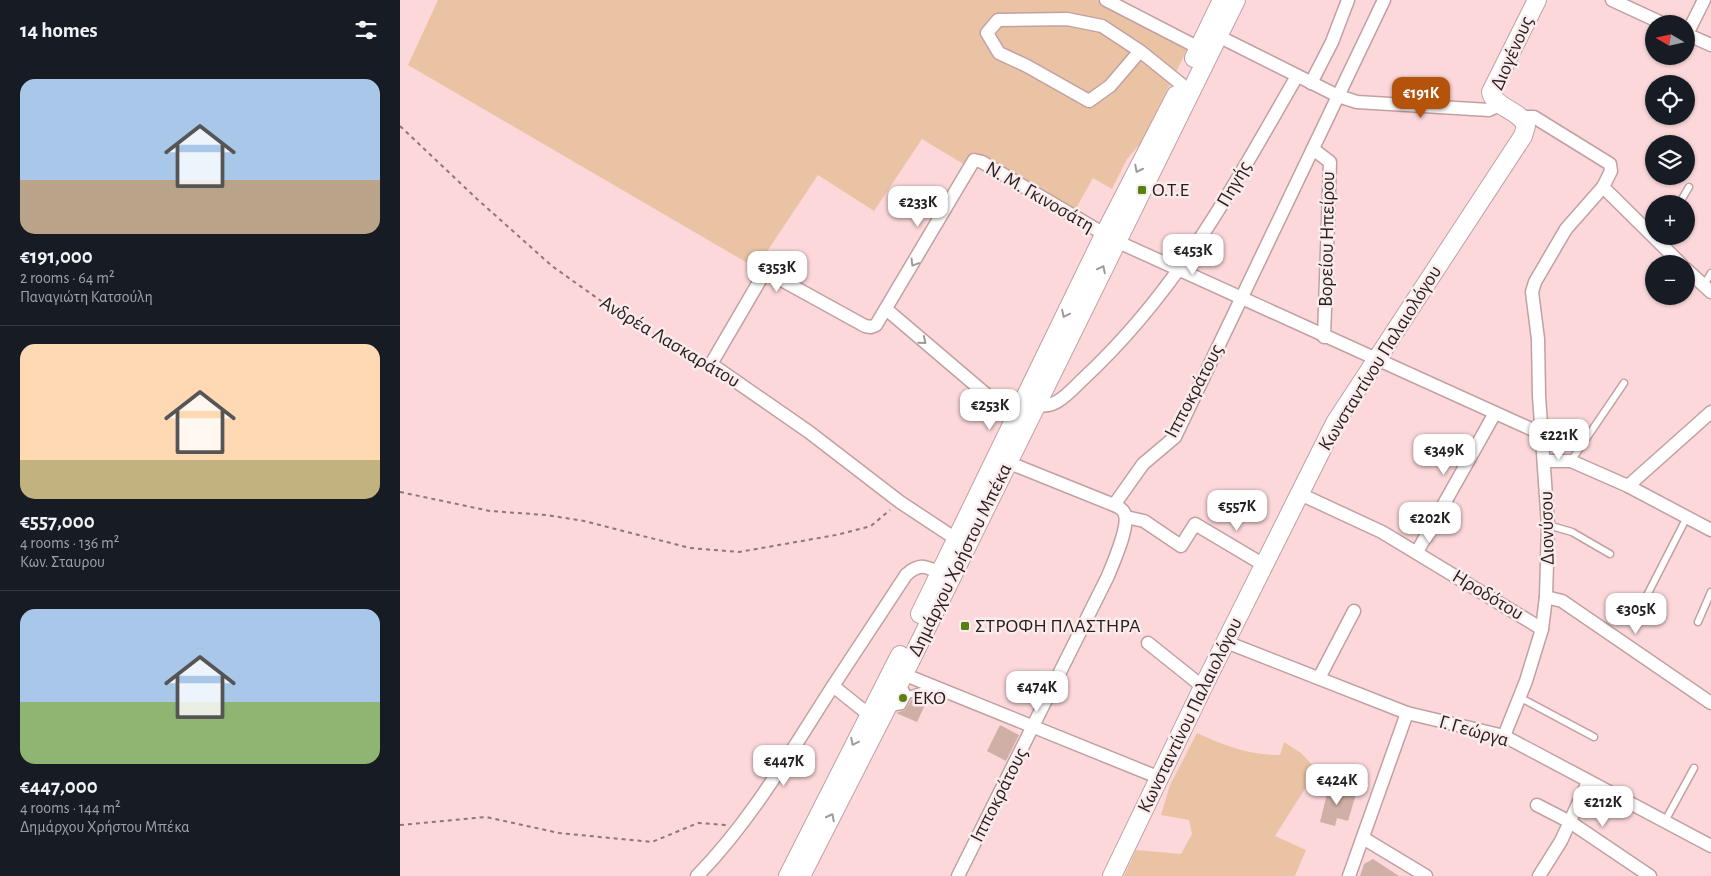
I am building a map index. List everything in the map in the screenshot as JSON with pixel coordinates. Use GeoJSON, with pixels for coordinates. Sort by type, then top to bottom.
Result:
{"type":"FeatureCollection","features":[{"type":"Feature","properties":{"kind":"main road","name":"Δημάρχου Χρήστου Μπέκα"},"geometry":{"type":"LineString","coordinates":[[801,876],[901,680],[1036,404],[1110,238],[1222,0]]}},
{"type":"Feature","properties":{"kind":"main road","name":"Δημάρχου Χρήστου Μπέκα"},"geometry":{"type":"LineString","coordinates":[[788,876],[868,714],[901,680],[940,573],[1014,418],[1236,0]]}},
{"type":"Feature","properties":{"kind":"main road","name":"Διογένους"},"geometry":{"type":"LineString","coordinates":[[1501,104],[1492,96],[1492,88],[1536,0]]}},
{"type":"Feature","properties":{"kind":"main road"},"geometry":{"type":"LineString","coordinates":[[1501,104],[1522,117]]}},
{"type":"Feature","properties":{"kind":"main road","name":"Κωνσταντίνου Παλαιολόγου"},"geometry":{"type":"LineString","coordinates":[[1112,876],[1203,687],[1335,423],[1523,136],[1526,126],[1522,117]]}},
{"type":"Feature","properties":{"kind":"street"},"geometry":{"type":"LineString","coordinates":[[1106,0],[1199,48]]}},
{"type":"Feature","properties":{"kind":"street"},"geometry":{"type":"LineString","coordinates":[[1311,83],[1332,42],[1348,0]]}},
{"type":"Feature","properties":{"kind":"street","name":"Ιπποκράτους"},"geometry":{"type":"LineString","coordinates":[[1114,505],[1143,464],[1174,437],[1384,0]]}},
{"type":"Feature","properties":{"kind":"street"},"geometry":{"type":"LineString","coordinates":[[1612,0],[1645,15]]}},
{"type":"Feature","properties":{"kind":"street"},"geometry":{"type":"LineString","coordinates":[[1695,17],[1704,0]]}},
{"type":"Feature","properties":{"kind":"street"},"geometry":{"type":"LineString","coordinates":[[1140,50],[1110,86],[1089,101],[1027,66],[999,54],[987,33],[998,20],[1067,19],[1102,26],[1140,50],[1181,84]]}},
{"type":"Feature","properties":{"kind":"street"},"geometry":{"type":"LineString","coordinates":[[1218,36],[1338,96],[1357,102],[1489,110],[1501,104]]}},
{"type":"Feature","properties":{"kind":"street"},"geometry":{"type":"LineString","coordinates":[[1695,38],[1711,45]]}},
{"type":"Feature","properties":{"kind":"street","name":"Πηγής"},"geometry":{"type":"LineString","coordinates":[[1036,404],[1050,406],[1105,359],[1181,270],[1297,76]]}},
{"type":"Feature","properties":{"kind":"street"},"geometry":{"type":"LineString","coordinates":[[1522,117],[1534,117],[1610,164],[1611,171],[1603,187],[1645,227]]}},
{"type":"Feature","properties":{"kind":"street","name":"Βορείου Ηπείρου"},"geometry":{"type":"LineString","coordinates":[[1313,149],[1330,162],[1324,337]]}},
{"type":"Feature","properties":{"kind":"street","name":"Ν. Μ. Γκινοσάτη"},"geometry":{"type":"LineString","coordinates":[[886,309],[974,160],[982,162],[1110,238],[1324,337],[1542,434]]}},
{"type":"Feature","properties":{"kind":"street","name":"Διονύσου"},"geometry":{"type":"LineString","coordinates":[[1504,736],[1526,681],[1542,629],[1546,597],[1548,525],[1538,339],[1532,292],[1534,282],[1566,229],[1603,187]]}},
{"type":"Feature","properties":{"kind":"street"},"geometry":{"type":"LineString","coordinates":[[1664,245],[1673,255]]}},
{"type":"Feature","properties":{"kind":"street"},"geometry":{"type":"LineString","coordinates":[[711,364],[763,275],[767,272],[865,326],[871,327],[876,325],[886,309],[1014,418]]}},
{"type":"Feature","properties":{"kind":"street"},"geometry":{"type":"LineString","coordinates":[[1695,277],[1708,289]]}},
{"type":"Feature","properties":{"kind":"street","name":"Ανδρέα Λασκαράτου"},"geometry":{"type":"LineString","coordinates":[[711,364],[809,432],[900,502],[956,539]]}},
{"type":"Feature","properties":{"kind":"street"},"geometry":{"type":"LineString","coordinates":[[1628,486],[1711,412]]}},
{"type":"Feature","properties":{"kind":"street"},"geometry":{"type":"LineString","coordinates":[[1417,552],[1495,413]]}},
{"type":"Feature","properties":{"kind":"street"},"geometry":{"type":"LineString","coordinates":[[1545,461],[1571,461],[1628,486],[1711,530]]}},
{"type":"Feature","properties":{"kind":"street"},"geometry":{"type":"LineString","coordinates":[[1007,462],[1114,505],[1124,512],[1126,518],[1144,521],[1181,546],[1195,524],[1264,565]]}},
{"type":"Feature","properties":{"kind":"street","name":"Ηροδότου"},"geometry":{"type":"LineString","coordinates":[[1300,494],[1382,532],[1542,629]]}},
{"type":"Feature","properties":{"kind":"street","name":"Ιπποκράτους"},"geometry":{"type":"LineString","coordinates":[[958,876],[1108,576],[1122,537],[1126,518]]}},
{"type":"Feature","properties":{"kind":"street"},"geometry":{"type":"LineString","coordinates":[[697,876],[721,852],[742,826],[906,575],[915,567],[924,566],[940,573]]}},
{"type":"Feature","properties":{"kind":"street"},"geometry":{"type":"LineString","coordinates":[[1546,597],[1562,601],[1711,703]]}},
{"type":"Feature","properties":{"kind":"street"},"geometry":{"type":"LineString","coordinates":[[1319,678],[1354,611]]}},
{"type":"Feature","properties":{"kind":"street","name":"Γ. Γεώργα"},"geometry":{"type":"LineString","coordinates":[[1226,642],[1407,713],[1504,736],[1588,782],[1710,842]]}},
{"type":"Feature","properties":{"kind":"street"},"geometry":{"type":"LineString","coordinates":[[1148,644],[1203,687]]}},
{"type":"Feature","properties":{"kind":"street"},"geometry":{"type":"LineString","coordinates":[[901,680],[934,686],[1160,778]]}},
{"type":"Feature","properties":{"kind":"street"},"geometry":{"type":"LineString","coordinates":[[833,686],[868,714]]}},
{"type":"Feature","properties":{"kind":"street"},"geometry":{"type":"LineString","coordinates":[[1349,876],[1407,713]]}},
{"type":"Feature","properties":{"kind":"street"},"geometry":{"type":"LineString","coordinates":[[1539,876],[1570,822],[1588,782]]}},
{"type":"Feature","properties":{"kind":"street"},"geometry":{"type":"LineString","coordinates":[[1537,805],[1570,822],[1650,876]]}},
{"type":"Feature","properties":{"kind":"street"},"geometry":{"type":"LineString","coordinates":[[1363,838],[1426,876]]}},
{"type":"Feature","properties":{"kind":"lane"},"geometry":{"type":"LineString","coordinates":[[1684,195],[1689,187]]}},
{"type":"Feature","properties":{"kind":"lane"},"geometry":{"type":"LineString","coordinates":[[1708,289],[1711,273]]}},
{"type":"Feature","properties":{"kind":"lane"},"geometry":{"type":"LineString","coordinates":[[1571,461],[1624,383]]}},
{"type":"Feature","properties":{"kind":"lane"},"geometry":{"type":"LineString","coordinates":[[1640,609],[1687,517]]}},
{"type":"Feature","properties":{"kind":"lane"},"geometry":{"type":"LineString","coordinates":[[1548,525],[1572,532],[1610,554]]}},
{"type":"Feature","properties":{"kind":"lane"},"geometry":{"type":"LineString","coordinates":[[1698,622],[1711,592]]}},
{"type":"Feature","properties":{"kind":"lane"},"geometry":{"type":"LineString","coordinates":[[901,680],[934,686]]}},
{"type":"Feature","properties":{"kind":"lane"},"geometry":{"type":"LineString","coordinates":[[1519,697],[1594,737]]}},
{"type":"Feature","properties":{"kind":"lane"},"geometry":{"type":"LineString","coordinates":[[1665,821],[1694,768]]}},
{"type":"Feature","properties":{"kind":"path","name":"Ανδρέα Λασκαράτου"},"geometry":{"type":"LineString","coordinates":[[400,126],[552,266],[618,312],[711,364]]}},
{"type":"Feature","properties":{"kind":"path"},"geometry":{"type":"LineString","coordinates":[[400,492],[490,511],[546,515],[584,521],[690,548],[740,552],[836,535],[871,526],[900,502]]}},
{"type":"Feature","properties":{"kind":"path"},"geometry":{"type":"LineString","coordinates":[[400,825],[486,817],[559,833],[652,842],[698,823],[742,826]]}},
{"type":"Feature","properties":{"kind":"shaded area","name":"Ο.Τ.Ε"},"geometry":{"type":"Polygon","coordinates":[[[438,0],[1097,0],[1188,48],[1141,143],[1127,159],[1112,189],[1093,178],[1074,212],[973,152],[965,165],[922,139],[874,211],[818,175],[756,268],[408,65],[438,0]]]}},
{"type":"Feature","properties":{"kind":"shaded area"},"geometry":{"type":"Polygon","coordinates":[[[1197,733],[1237,749],[1269,755],[1280,755],[1284,742],[1301,753],[1317,770],[1275,836],[1306,850],[1295,876],[1124,876],[1136,850],[1181,854],[1192,834],[1189,820],[1161,815],[1170,785],[1197,733]]]}},
{"type":"Feature","properties":{"kind":"building"},"geometry":{"type":"Polygon","coordinates":[[[912,699],[925,705],[917,722],[896,713],[905,710],[912,699]]]}},
{"type":"Feature","properties":{"kind":"building"},"geometry":{"type":"Polygon","coordinates":[[[1000,725],[1019,735],[1006,761],[987,751],[1000,725]]]}},
{"type":"Feature","properties":{"kind":"building"},"geometry":{"type":"Polygon","coordinates":[[[1329,786],[1356,794],[1348,821],[1337,818],[1335,826],[1320,822],[1329,786]]]}},
{"type":"Feature","properties":{"kind":"building"},"geometry":{"type":"Polygon","coordinates":[[[1373,859],[1399,876],[1360,876],[1364,864],[1373,859]]]}},
{"type":"Feature","properties":{"kind":"place","name":"Ο.Τ.Ε"},"geometry":{"type":"Point","coordinates":[1142,190]}},
{"type":"Feature","properties":{"kind":"place","name":"ΣΤΡΟΦΗ ΠΛΑΣΤΗΡΑ"},"geometry":{"type":"Point","coordinates":[965,626]}},
{"type":"Feature","properties":{"kind":"place","name":"ΕΚΟ"},"geometry":{"type":"Point","coordinates":[903,698]}}]}
